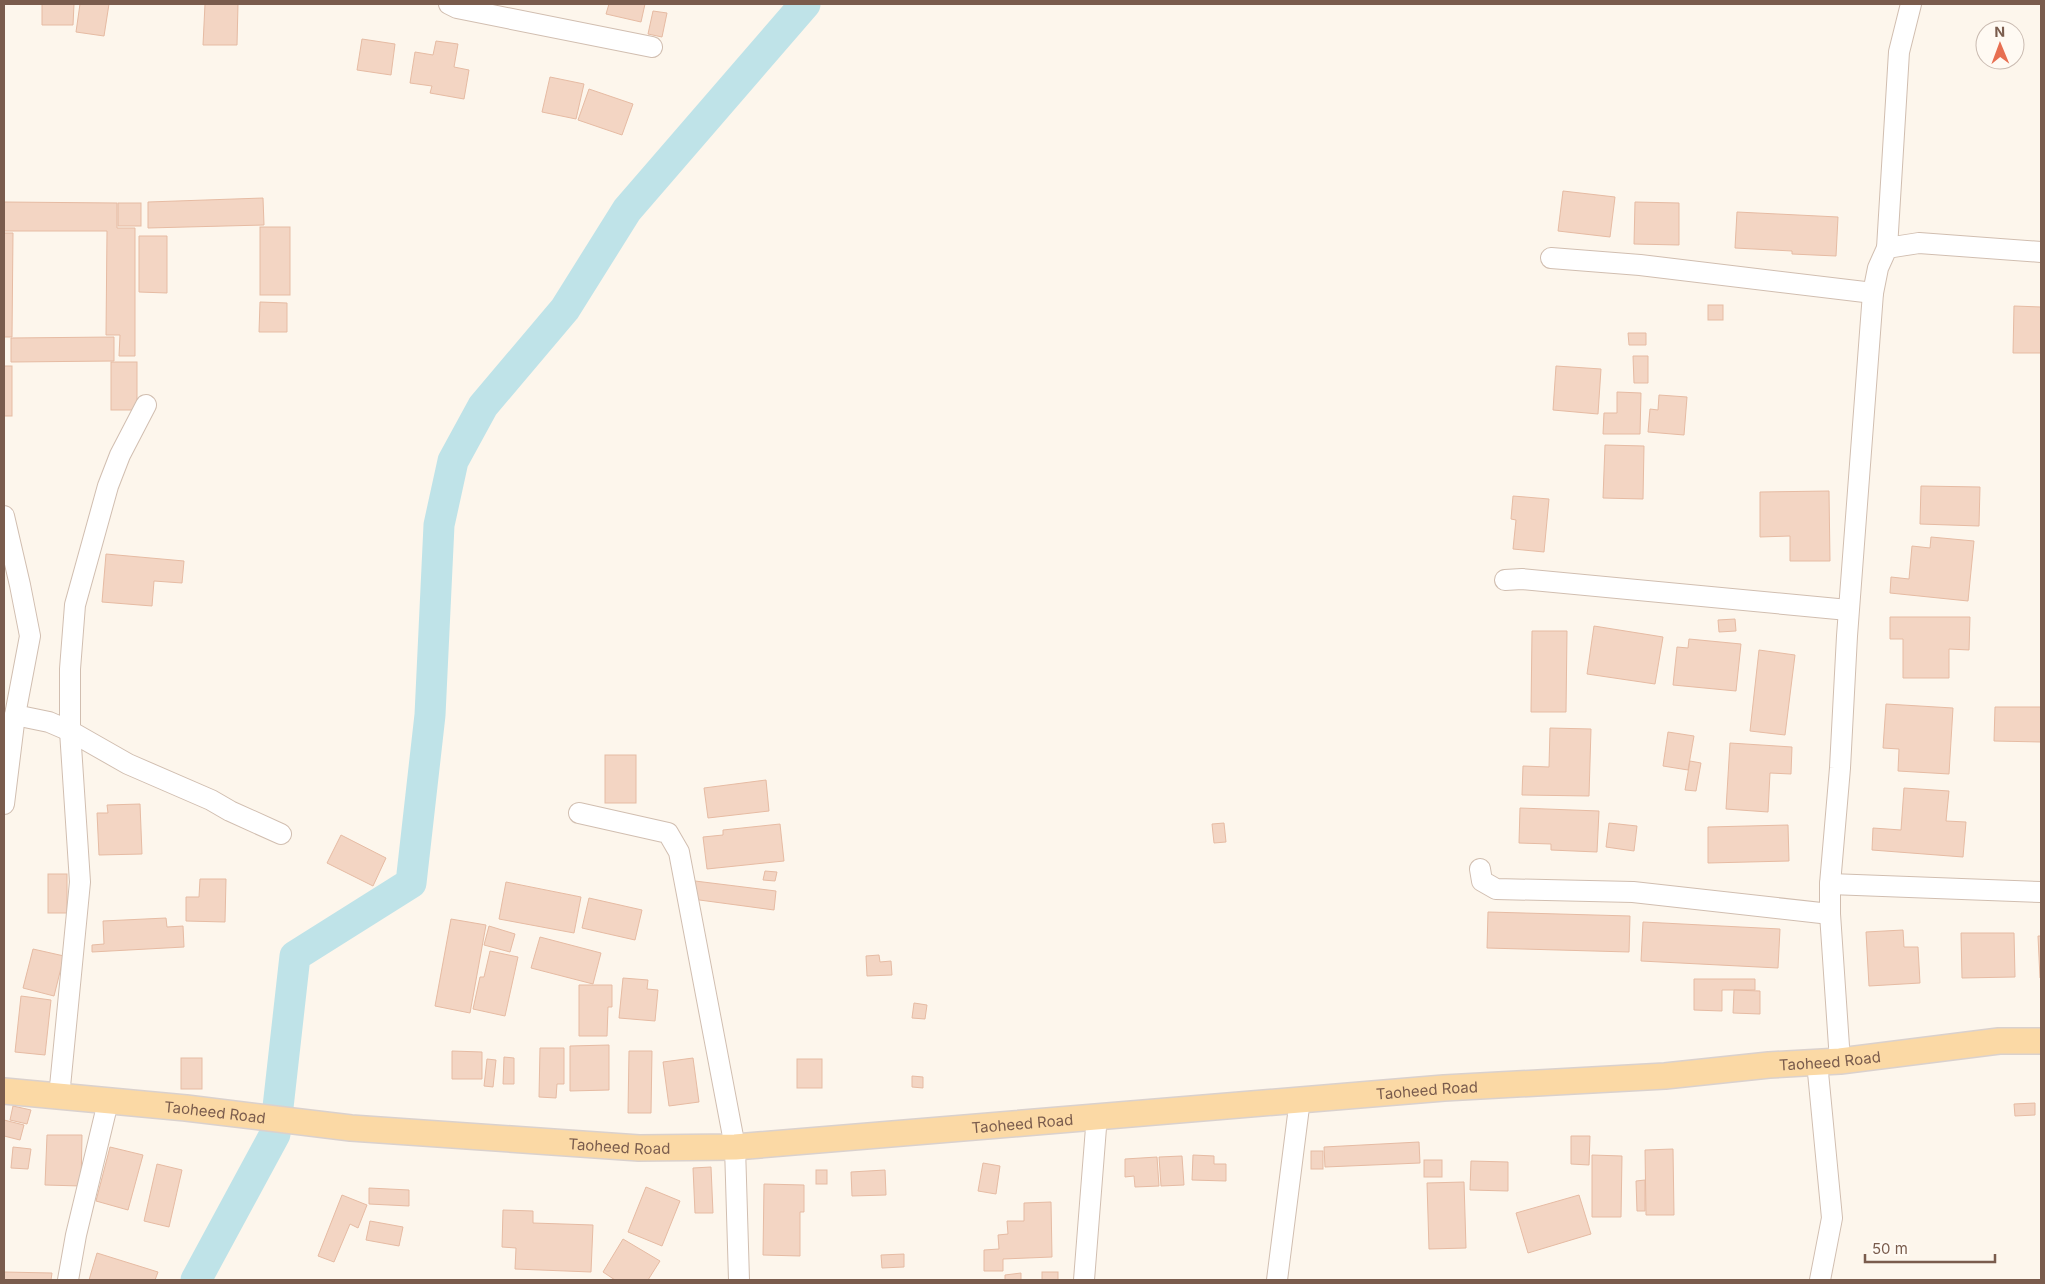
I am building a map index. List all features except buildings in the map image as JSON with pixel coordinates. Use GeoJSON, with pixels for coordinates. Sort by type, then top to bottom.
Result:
{"type":"FeatureCollection","features":[{"type":"Feature","properties":{"kind":"main road","name":"Taoheed Road"},"geometry":{"type":"LineString","coordinates":[[4,1091],[186,1108],[351,1128],[639,1148],[735,1146],[1444,1088],[1665,1076],[1829,1061],[1999,1041],[2041,1041]]}},
{"type":"Feature","properties":{"kind":"street"},"geometry":{"type":"LineString","coordinates":[[449,4],[457,8],[652,48]]}},
{"type":"Feature","properties":{"kind":"street"},"geometry":{"type":"LineString","coordinates":[[1820,1280],[1832,1218],[1829,1061],[1830,884],[1840,768],[1848,610],[1873,293],[1878,268],[1887,248],[1899,52],[1911,4]]}},
{"type":"Feature","properties":{"kind":"street"},"geometry":{"type":"LineString","coordinates":[[1887,248],[1919,243],[2041,252]]}},
{"type":"Feature","properties":{"kind":"street"},"geometry":{"type":"LineString","coordinates":[[1551,258],[1640,265],[1873,293]]}},
{"type":"Feature","properties":{"kind":"street"},"geometry":{"type":"LineString","coordinates":[[59,1097],[80,882],[70,731],[70,669],[75,605],[108,486],[120,455],[146,405]]}},
{"type":"Feature","properties":{"kind":"street"},"geometry":{"type":"LineString","coordinates":[[4,516],[30,636],[15,716],[4,804]]}},
{"type":"Feature","properties":{"kind":"street"},"geometry":{"type":"LineString","coordinates":[[1505,580],[1522,579],[1848,610]]}},
{"type":"Feature","properties":{"kind":"street"},"geometry":{"type":"LineString","coordinates":[[15,716],[49,722],[70,731],[128,764],[203,796],[230,812],[281,834]]}},
{"type":"Feature","properties":{"kind":"street"},"geometry":{"type":"LineString","coordinates":[[579,813],[668,833],[679,852],[735,1146],[739,1280]]}},
{"type":"Feature","properties":{"kind":"street"},"geometry":{"type":"LineString","coordinates":[[1480,869],[1482,881],[1496,889],[1633,892],[1830,914]]}},
{"type":"Feature","properties":{"kind":"street"},"geometry":{"type":"LineString","coordinates":[[1830,884],[2041,892]]}},
{"type":"Feature","properties":{"kind":"street"},"geometry":{"type":"LineString","coordinates":[[1277,1280],[1300,1100]]}},
{"type":"Feature","properties":{"kind":"street"},"geometry":{"type":"LineString","coordinates":[[68,1280],[76,1235],[108,1102]]}},
{"type":"Feature","properties":{"kind":"street"},"geometry":{"type":"LineString","coordinates":[[1084,1280],[1097,1115]]}},
{"type":"Feature","properties":{"kind":"waterway"},"geometry":{"type":"LineString","coordinates":[[196,1280],[275,1134],[295,956],[411,883],[430,715],[439,525],[453,461],[483,406],[565,309],[627,210],[805,4]]}}]}
